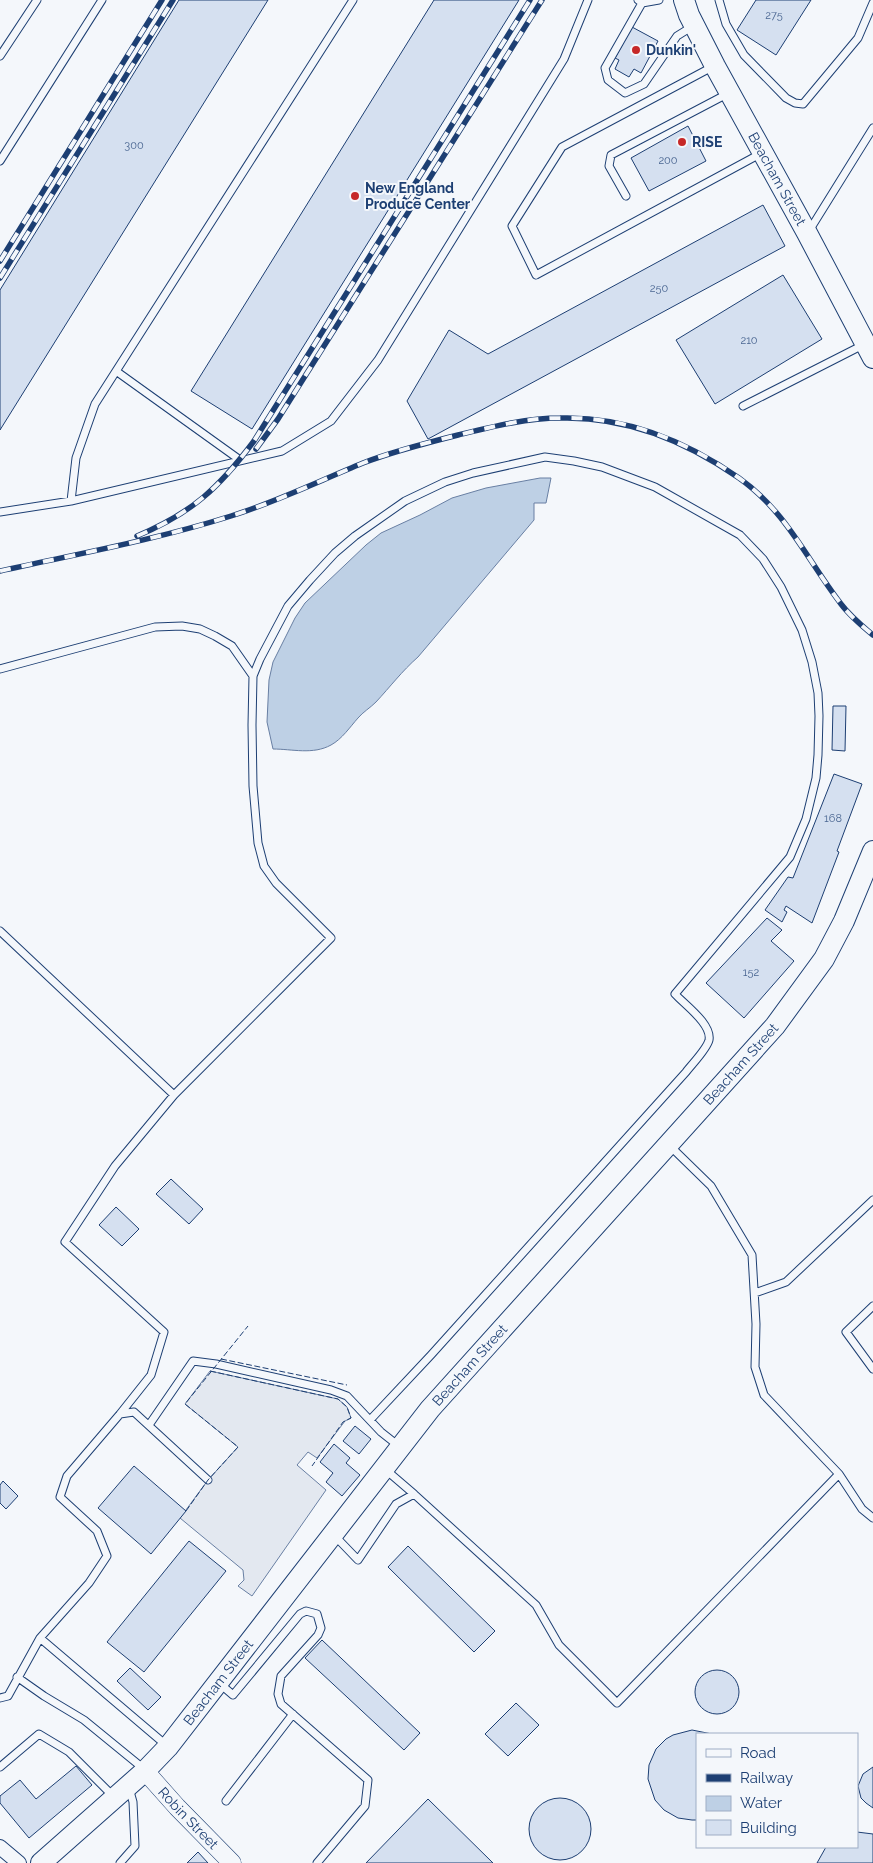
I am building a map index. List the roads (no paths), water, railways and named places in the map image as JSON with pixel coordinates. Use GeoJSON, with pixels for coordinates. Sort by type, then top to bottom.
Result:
{"type":"FeatureCollection","features":[{"type":"Feature","properties":{"kind":"main road","name":"Beacham Street"},"geometry":{"type":"LineString","coordinates":[[684,0],[694,25],[729,93],[808,233],[869,351]]}},
{"type":"Feature","properties":{"kind":"main road","name":"Beacham Street"},"geometry":{"type":"LineString","coordinates":[[41,1863],[145,1771],[168,1747],[334,1535],[400,1447],[448,1388],[763,1040],[809,982],[834,941],[865,879],[873,851]]}},
{"type":"Feature","properties":{"kind":"street","name":"Robin Street"},"geometry":{"type":"LineString","coordinates":[[145,1771],[176,1807],[232,1863]]}},
{"type":"Feature","properties":{"kind":"street"},"geometry":{"type":"LineString","coordinates":[[0,1847],[18,1863]]}},
{"type":"Feature","properties":{"kind":"lane"},"geometry":{"type":"LineString","coordinates":[[0,56],[37,0]]}},
{"type":"Feature","properties":{"kind":"lane"},"geometry":{"type":"LineString","coordinates":[[0,161],[102,0]]}},
{"type":"Feature","properties":{"kind":"lane"},"geometry":{"type":"LineString","coordinates":[[71,501],[76,458],[95,404],[353,0]]}},
{"type":"Feature","properties":{"kind":"lane"},"geometry":{"type":"LineString","coordinates":[[0,512],[71,501],[282,451],[332,421],[378,360],[564,59],[588,0]]}},
{"type":"Feature","properties":{"kind":"lane"},"geometry":{"type":"LineString","coordinates":[[659,0],[640,2],[605,68],[608,80],[624,92],[644,84],[677,36],[694,25]]}},
{"type":"Feature","properties":{"kind":"lane"},"geometry":{"type":"LineString","coordinates":[[719,0],[726,24],[744,55],[786,98],[794,103],[803,104],[858,38],[873,3]]}},
{"type":"Feature","properties":{"kind":"lane"},"geometry":{"type":"LineString","coordinates":[[715,66],[562,147],[512,226],[536,275],[763,153]]}},
{"type":"Feature","properties":{"kind":"lane"},"geometry":{"type":"LineString","coordinates":[[626,196],[609,166],[612,155],[729,93]]}},
{"type":"Feature","properties":{"kind":"lane"},"geometry":{"type":"LineString","coordinates":[[808,233],[873,128]]}},
{"type":"Feature","properties":{"kind":"lane"},"geometry":{"type":"LineString","coordinates":[[743,406],[869,351]]}},
{"type":"Feature","properties":{"kind":"lane"},"geometry":{"type":"LineString","coordinates":[[116,371],[240,460]]}},
{"type":"Feature","properties":{"kind":"lane"},"geometry":{"type":"LineString","coordinates":[[0,1698],[8,1696],[40,1638],[89,1583],[107,1556],[97,1531],[60,1497],[67,1476],[151,1375],[164,1332],[65,1242],[115,1166],[174,1095],[331,938],[276,883],[264,866],[257,834],[253,786],[253,676],[288,606],[335,553],[379,517],[404,501],[445,482],[474,472],[545,457],[602,467],[655,487],[740,535],[763,559],[791,606],[812,662],[818,693],[816,778],[806,819],[790,858],[675,994],[707,1026],[709,1040],[686,1072],[444,1341],[370,1420]]}},
{"type":"Feature","properties":{"kind":"lane"},"geometry":{"type":"LineString","coordinates":[[0,670],[156,627],[182,626],[200,629],[232,646],[253,676]]}},
{"type":"Feature","properties":{"kind":"lane"},"geometry":{"type":"LineString","coordinates":[[0,931],[174,1095]]}},
{"type":"Feature","properties":{"kind":"lane"},"geometry":{"type":"LineString","coordinates":[[669,1144],[711,1186],[752,1255],[756,1324],[755,1367],[764,1395],[839,1474],[862,1509],[873,1518]]}},
{"type":"Feature","properties":{"kind":"lane"},"geometry":{"type":"LineString","coordinates":[[755,1293],[786,1282],[873,1200]]}},
{"type":"Feature","properties":{"kind":"lane"},"geometry":{"type":"LineString","coordinates":[[873,1306],[846,1332],[873,1369]]}},
{"type":"Feature","properties":{"kind":"lane"},"geometry":{"type":"LineString","coordinates":[[149,1425],[193,1361],[216,1364],[331,1390],[347,1396],[381,1432],[400,1447]]}},
{"type":"Feature","properties":{"kind":"lane"},"geometry":{"type":"LineString","coordinates":[[120,1414],[134,1412],[208,1480]]}},
{"type":"Feature","properties":{"kind":"lane"},"geometry":{"type":"LineString","coordinates":[[384,1469],[404,1484],[536,1605],[559,1645],[617,1703],[839,1474]]}},
{"type":"Feature","properties":{"kind":"lane"},"geometry":{"type":"LineString","coordinates":[[334,1535],[358,1560],[396,1504],[414,1494]]}},
{"type":"Feature","properties":{"kind":"lane"},"geometry":{"type":"LineString","coordinates":[[219,1683],[233,1695],[300,1614],[306,1611],[317,1614],[321,1628],[318,1635],[281,1676],[278,1694],[281,1704],[368,1780],[364,1806],[317,1863]]}},
{"type":"Feature","properties":{"kind":"lane"},"geometry":{"type":"LineString","coordinates":[[40,1638],[168,1747]]}},
{"type":"Feature","properties":{"kind":"lane"},"geometry":{"type":"LineString","coordinates":[[17,1677],[84,1720],[145,1771]]}},
{"type":"Feature","properties":{"kind":"lane"},"geometry":{"type":"LineString","coordinates":[[226,1801],[292,1714]]}},
{"type":"Feature","properties":{"kind":"lane"},"geometry":{"type":"LineString","coordinates":[[0,1767],[39,1734],[69,1752],[121,1791],[133,1802],[135,1846],[120,1863]]}},
{"type":"Feature","properties":{"kind":"water"},"geometry":{"type":"Polygon","coordinates":[[[540,478],[551,478],[546,503],[534,503],[534,520],[418,657],[401,673],[376,702],[331,745],[310,751],[273,749],[267,722],[269,680],[273,662],[295,618],[305,603],[381,533],[452,498],[486,488],[540,478]]]}},
{"type":"Feature","properties":{"kind":"railway"},"geometry":{"type":"LineString","coordinates":[[0,261],[162,0]]}},
{"type":"Feature","properties":{"kind":"railway"},"geometry":{"type":"LineString","coordinates":[[0,278],[173,0]]}},
{"type":"Feature","properties":{"kind":"railway"},"geometry":{"type":"LineString","coordinates":[[137,536],[174,518],[203,498],[229,472],[254,441],[530,0]]}},
{"type":"Feature","properties":{"kind":"railway"},"geometry":{"type":"LineString","coordinates":[[256,449],[278,419],[542,0]]}},
{"type":"Feature","properties":{"kind":"railway"},"geometry":{"type":"LineString","coordinates":[[0,571],[202,525],[281,498],[375,459],[434,441],[521,421],[547,418],[584,418],[632,426],[654,433],[698,453],[739,478],[756,491],[783,521],[841,604],[852,617],[873,635]]}},
{"type":"Feature","properties":{"kind":"place","name":"Dunkin'"},"geometry":{"type":"Point","coordinates":[636,50]}},
{"type":"Feature","properties":{"kind":"place","name":"RISE"},"geometry":{"type":"Point","coordinates":[682,142]}},
{"type":"Feature","properties":{"kind":"place","name":"New England Produce Center"},"geometry":{"type":"Point","coordinates":[355,196]}}]}
